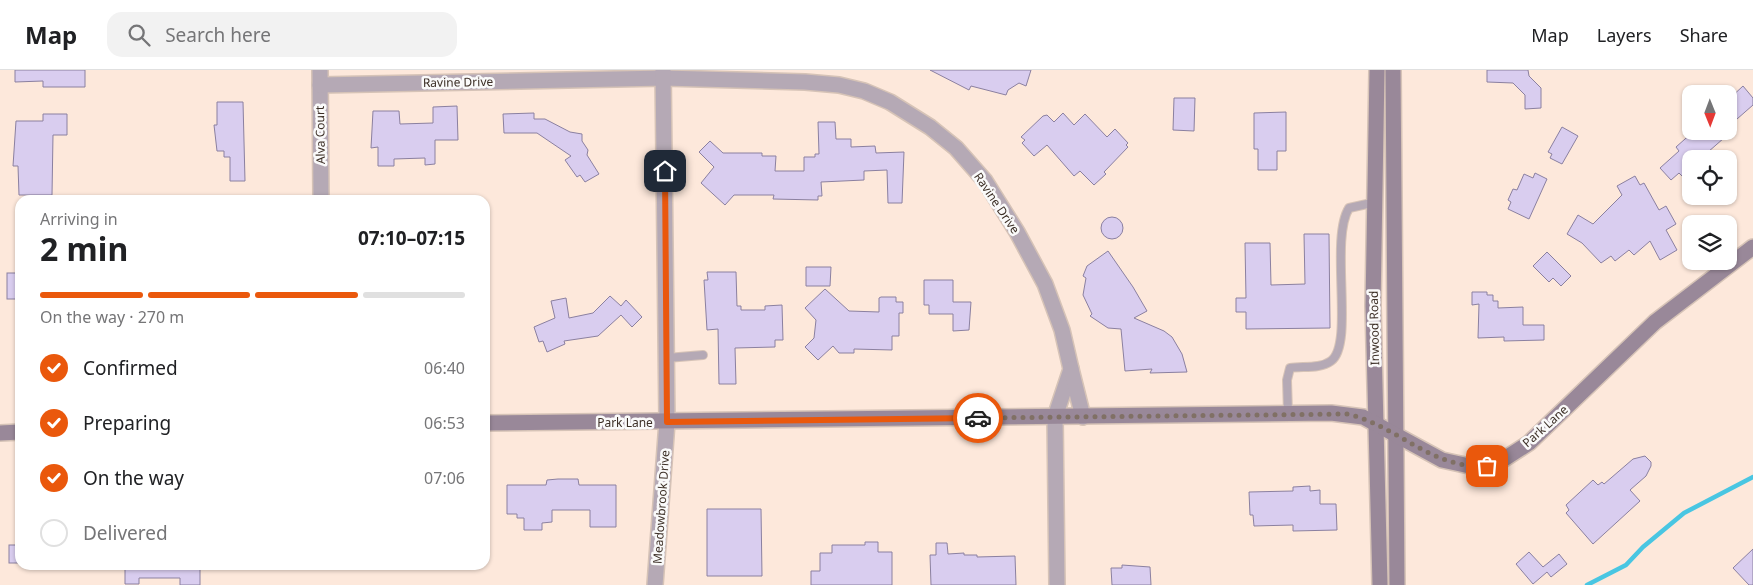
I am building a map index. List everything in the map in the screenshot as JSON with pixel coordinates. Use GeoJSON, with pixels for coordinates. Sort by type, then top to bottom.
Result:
{"type":"FeatureCollection","features":[{"type":"Feature","properties":{"kind":"street","name":"Inwood Road"},"geometry":{"type":"LineString","coordinates":[[1377,70],[1373,306],[1380,585]]}},
{"type":"Feature","properties":{"kind":"street","name":"Inwood Road"},"geometry":{"type":"LineString","coordinates":[[1393,70],[1397,585]]}},
{"type":"Feature","properties":{"kind":"street","name":"Ravine Drive"},"geometry":{"type":"LineString","coordinates":[[320,77],[664,74],[839,85],[890,102],[930,126],[956,148],[985,181],[1017,232],[1045,284],[1062,330],[1084,417]]}},
{"type":"Feature","properties":{"kind":"street","name":"Meadowbrook Drive"},"geometry":{"type":"LineString","coordinates":[[655,585],[667,422],[664,74]]}},
{"type":"Feature","properties":{"kind":"street","name":"Alva Court"},"geometry":{"type":"LineString","coordinates":[[320,77],[321,195]]}},
{"type":"Feature","properties":{"kind":"street"},"geometry":{"type":"LineString","coordinates":[[1376,184],[1393,183]]}},
{"type":"Feature","properties":{"kind":"street","name":"Park Lane"},"geometry":{"type":"LineString","coordinates":[[490,423],[1288,413],[1347,414],[1363,417],[1442,460],[1474,467],[1498,463],[1529,443],[1655,322],[1753,247]]}},
{"type":"Feature","properties":{"kind":"street"},"geometry":{"type":"LineString","coordinates":[[1057,585],[1055,417],[1071,369]]}},
{"type":"Feature","properties":{"kind":"street"},"geometry":{"type":"LineString","coordinates":[[0,432],[15,432]]}},
{"type":"Feature","properties":{"kind":"lane"},"geometry":{"type":"LineString","coordinates":[[1288,413],[1287,380],[1290,368],[1321,366],[1331,361],[1338,354],[1341,331],[1341,231],[1345,214],[1349,208],[1376,202]]}},
{"type":"Feature","properties":{"kind":"lane"},"geometry":{"type":"LineString","coordinates":[[667,358],[703,355]]}},
{"type":"Feature","properties":{"kind":"building"},"geometry":{"type":"Polygon","coordinates":[[[15,70],[85,70],[85,87],[43,87],[43,81],[15,82],[15,70]]]}},
{"type":"Feature","properties":{"kind":"building"},"geometry":{"type":"Polygon","coordinates":[[[930,70],[1031,70],[1026,86],[1019,83],[1008,90],[1006,95],[971,86],[969,90],[930,70]]]}},
{"type":"Feature","properties":{"kind":"building"},"geometry":{"type":"Polygon","coordinates":[[[1487,70],[1528,70],[1529,76],[1541,88],[1541,108],[1525,109],[1525,95],[1513,83],[1487,82],[1487,70]]]}},
{"type":"Feature","properties":{"kind":"building"},"geometry":{"type":"Polygon","coordinates":[[[1743,86],[1753,98],[1753,105],[1738,118],[1738,91],[1743,86]]]}},
{"type":"Feature","properties":{"kind":"building"},"geometry":{"type":"Polygon","coordinates":[[[1174,98],[1195,98],[1194,131],[1173,130],[1174,98]]]}},
{"type":"Feature","properties":{"kind":"building"},"geometry":{"type":"Polygon","coordinates":[[[217,102],[243,102],[245,181],[230,181],[230,157],[224,157],[224,151],[217,151],[214,125],[217,125],[217,102]]]}},
{"type":"Feature","properties":{"kind":"building"},"geometry":{"type":"Polygon","coordinates":[[[457,106],[458,140],[435,140],[435,164],[425,165],[425,158],[394,159],[394,166],[378,166],[378,147],[371,148],[373,111],[399,111],[400,124],[433,123],[433,107],[457,106]]]}},
{"type":"Feature","properties":{"kind":"building"},"geometry":{"type":"Polygon","coordinates":[[[1286,112],[1286,151],[1277,151],[1277,170],[1258,170],[1258,149],[1254,149],[1254,113],[1286,112]]]}},
{"type":"Feature","properties":{"kind":"building"},"geometry":{"type":"Polygon","coordinates":[[[534,113],[534,119],[545,119],[570,132],[582,134],[582,141],[588,150],[587,155],[599,174],[585,182],[580,175],[577,177],[565,160],[571,156],[537,133],[504,133],[503,114],[534,113]]]}},
{"type":"Feature","properties":{"kind":"building"},"geometry":{"type":"Polygon","coordinates":[[[1063,113],[1074,125],[1085,114],[1107,137],[1115,129],[1128,143],[1126,145],[1128,147],[1104,172],[1106,174],[1094,185],[1080,171],[1074,176],[1047,145],[1034,156],[1022,143],[1025,140],[1021,137],[1043,116],[1047,115],[1054,122],[1063,113]]]}},
{"type":"Feature","properties":{"kind":"building"},"geometry":{"type":"Polygon","coordinates":[[[43,114],[67,114],[67,135],[53,135],[52,195],[19,195],[18,166],[13,166],[16,121],[43,121],[43,114]]]}},
{"type":"Feature","properties":{"kind":"building"},"geometry":{"type":"Polygon","coordinates":[[[818,122],[835,122],[836,139],[851,139],[851,147],[875,146],[876,153],[904,152],[902,203],[888,203],[887,170],[864,171],[864,180],[821,182],[822,196],[818,196],[818,200],[773,199],[774,195],[734,195],[725,205],[701,183],[714,167],[699,152],[710,141],[723,153],[762,153],[762,156],[776,156],[775,171],[804,171],[804,157],[815,157],[815,154],[819,154],[818,122]]]}},
{"type":"Feature","properties":{"kind":"building"},"geometry":{"type":"Polygon","coordinates":[[[1562,127],[1578,136],[1562,164],[1550,158],[1552,154],[1548,152],[1562,127]]]}},
{"type":"Feature","properties":{"kind":"building"},"geometry":{"type":"Polygon","coordinates":[[[1684,140],[1722,140],[1710,150],[1682,150],[1682,176],[1679,173],[1671,180],[1660,168],[1679,151],[1676,147],[1684,140]]]}},
{"type":"Feature","properties":{"kind":"building"},"geometry":{"type":"Polygon","coordinates":[[[1535,173],[1547,179],[1529,219],[1508,209],[1511,202],[1508,200],[1513,189],[1517,190],[1524,174],[1533,178],[1535,173]]]}},
{"type":"Feature","properties":{"kind":"building"},"geometry":{"type":"Polygon","coordinates":[[[1635,176],[1640,185],[1644,183],[1659,210],[1666,206],[1676,224],[1666,230],[1677,250],[1660,260],[1650,241],[1634,255],[1629,250],[1615,261],[1611,256],[1601,263],[1582,243],[1567,234],[1578,215],[1593,224],[1622,195],[1617,186],[1635,176]]]}},
{"type":"Feature","properties":{"kind":"building"},"geometry":{"type":"Polygon","coordinates":[[[1112,217],[1120,220],[1123,228],[1120,236],[1112,239],[1104,236],[1101,228],[1104,220],[1112,217]]]}},
{"type":"Feature","properties":{"kind":"building"},"geometry":{"type":"Polygon","coordinates":[[[1304,234],[1329,234],[1330,328],[1246,329],[1246,312],[1236,312],[1236,298],[1246,298],[1245,243],[1270,243],[1271,285],[1305,284],[1304,234]]]}},
{"type":"Feature","properties":{"kind":"building"},"geometry":{"type":"Polygon","coordinates":[[[1108,251],[1147,311],[1134,318],[1164,331],[1172,337],[1182,354],[1187,372],[1150,373],[1152,369],[1125,371],[1121,329],[1108,328],[1090,316],[1092,314],[1083,295],[1086,278],[1083,276],[1087,266],[1108,251]]]}},
{"type":"Feature","properties":{"kind":"building"},"geometry":{"type":"Polygon","coordinates":[[[1547,252],[1571,276],[1561,286],[1553,278],[1549,282],[1533,266],[1547,252]]]}},
{"type":"Feature","properties":{"kind":"building"},"geometry":{"type":"Polygon","coordinates":[[[806,267],[831,267],[830,286],[806,286],[806,267]]]}},
{"type":"Feature","properties":{"kind":"building"},"geometry":{"type":"Polygon","coordinates":[[[707,272],[736,272],[737,306],[741,306],[741,310],[765,310],[765,306],[782,305],[783,340],[775,340],[775,347],[735,348],[736,384],[719,384],[718,329],[707,330],[704,280],[708,280],[707,272]]]}},
{"type":"Feature","properties":{"kind":"building"},"geometry":{"type":"Polygon","coordinates":[[[7,273],[15,273],[15,299],[7,299],[7,273]]]}},
{"type":"Feature","properties":{"kind":"building"},"geometry":{"type":"Polygon","coordinates":[[[924,280],[953,280],[953,302],[971,302],[969,330],[953,331],[953,314],[929,314],[929,305],[924,305],[924,280]]]}},
{"type":"Feature","properties":{"kind":"building"},"geometry":{"type":"Polygon","coordinates":[[[825,289],[849,311],[879,312],[879,298],[881,297],[896,297],[896,302],[903,302],[903,313],[899,313],[899,336],[892,336],[892,350],[854,349],[854,353],[839,353],[833,346],[818,360],[805,347],[814,338],[816,320],[805,308],[825,289]]]}},
{"type":"Feature","properties":{"kind":"building"},"geometry":{"type":"Polygon","coordinates":[[[1472,292],[1487,292],[1487,295],[1493,295],[1493,301],[1498,301],[1498,308],[1523,307],[1523,325],[1544,325],[1544,340],[1504,341],[1504,337],[1478,338],[1479,304],[1472,305],[1472,292]]]}},
{"type":"Feature","properties":{"kind":"building"},"geometry":{"type":"Polygon","coordinates":[[[610,296],[621,306],[626,300],[642,317],[632,327],[621,315],[598,336],[564,341],[565,344],[547,352],[543,341],[539,342],[534,327],[555,318],[551,301],[566,298],[569,318],[593,313],[610,296]]]}},
{"type":"Feature","properties":{"kind":"building"},"geometry":{"type":"Polygon","coordinates":[[[1645,456],[1651,462],[1651,466],[1646,476],[1630,490],[1640,501],[1593,544],[1566,513],[1569,510],[1566,505],[1593,480],[1598,485],[1602,482],[1604,484],[1633,459],[1645,456]]]}},
{"type":"Feature","properties":{"kind":"building"},"geometry":{"type":"Polygon","coordinates":[[[578,479],[579,485],[616,485],[616,527],[590,527],[590,510],[552,510],[552,522],[542,523],[542,530],[524,530],[524,518],[517,518],[517,514],[507,514],[507,485],[546,485],[547,480],[578,479]]]}},
{"type":"Feature","properties":{"kind":"building"},"geometry":{"type":"Polygon","coordinates":[[[1310,486],[1310,491],[1320,490],[1320,504],[1336,504],[1337,530],[1293,531],[1293,525],[1254,526],[1253,515],[1250,515],[1249,492],[1293,491],[1293,487],[1310,486]]]}},
{"type":"Feature","properties":{"kind":"building"},"geometry":{"type":"Polygon","coordinates":[[[707,509],[761,509],[762,576],[707,576],[707,509]]]}},
{"type":"Feature","properties":{"kind":"building"},"geometry":{"type":"Polygon","coordinates":[[[865,542],[878,542],[878,552],[892,552],[892,585],[811,585],[811,571],[820,571],[820,553],[832,553],[832,545],[865,545],[865,542]]]}},
{"type":"Feature","properties":{"kind":"building"},"geometry":{"type":"Polygon","coordinates":[[[936,543],[947,543],[948,554],[964,553],[964,555],[977,555],[977,557],[1015,556],[1016,585],[931,585],[930,555],[936,555],[936,543]]]}},
{"type":"Feature","properties":{"kind":"building"},"geometry":{"type":"Polygon","coordinates":[[[9,545],[15,545],[15,563],[9,563],[9,545]]]}},
{"type":"Feature","properties":{"kind":"building"},"geometry":{"type":"Polygon","coordinates":[[[1753,549],[1753,585],[1749,585],[1733,568],[1753,549]]]}},
{"type":"Feature","properties":{"kind":"building"},"geometry":{"type":"Polygon","coordinates":[[[1529,552],[1543,567],[1559,554],[1567,564],[1551,577],[1547,572],[1533,584],[1516,564],[1529,552]]]}},
{"type":"Feature","properties":{"kind":"building"},"geometry":{"type":"Polygon","coordinates":[[[1122,565],[1150,567],[1151,585],[1112,585],[1111,568],[1122,568],[1122,565]]]}},
{"type":"Feature","properties":{"kind":"building"},"geometry":{"type":"Polygon","coordinates":[[[125,570],[200,570],[200,585],[180,585],[180,578],[139,578],[139,584],[125,584],[125,570]]]}},
{"type":"Feature","properties":{"kind":"waterway"},"geometry":{"type":"LineString","coordinates":[[1587,585],[1626,565],[1643,547],[1684,513],[1753,477]]}},
{"type":"Feature","properties":{"kind":"way so far"},"geometry":{"type":"LineString","coordinates":[[978,418],[1347,414],[1363,417],[1442,460],[1474,467],[1487,466]]}},
{"type":"Feature","properties":{"kind":"route"},"geometry":{"type":"LineString","coordinates":[[665,171],[667,422],[978,418]]}}]}
